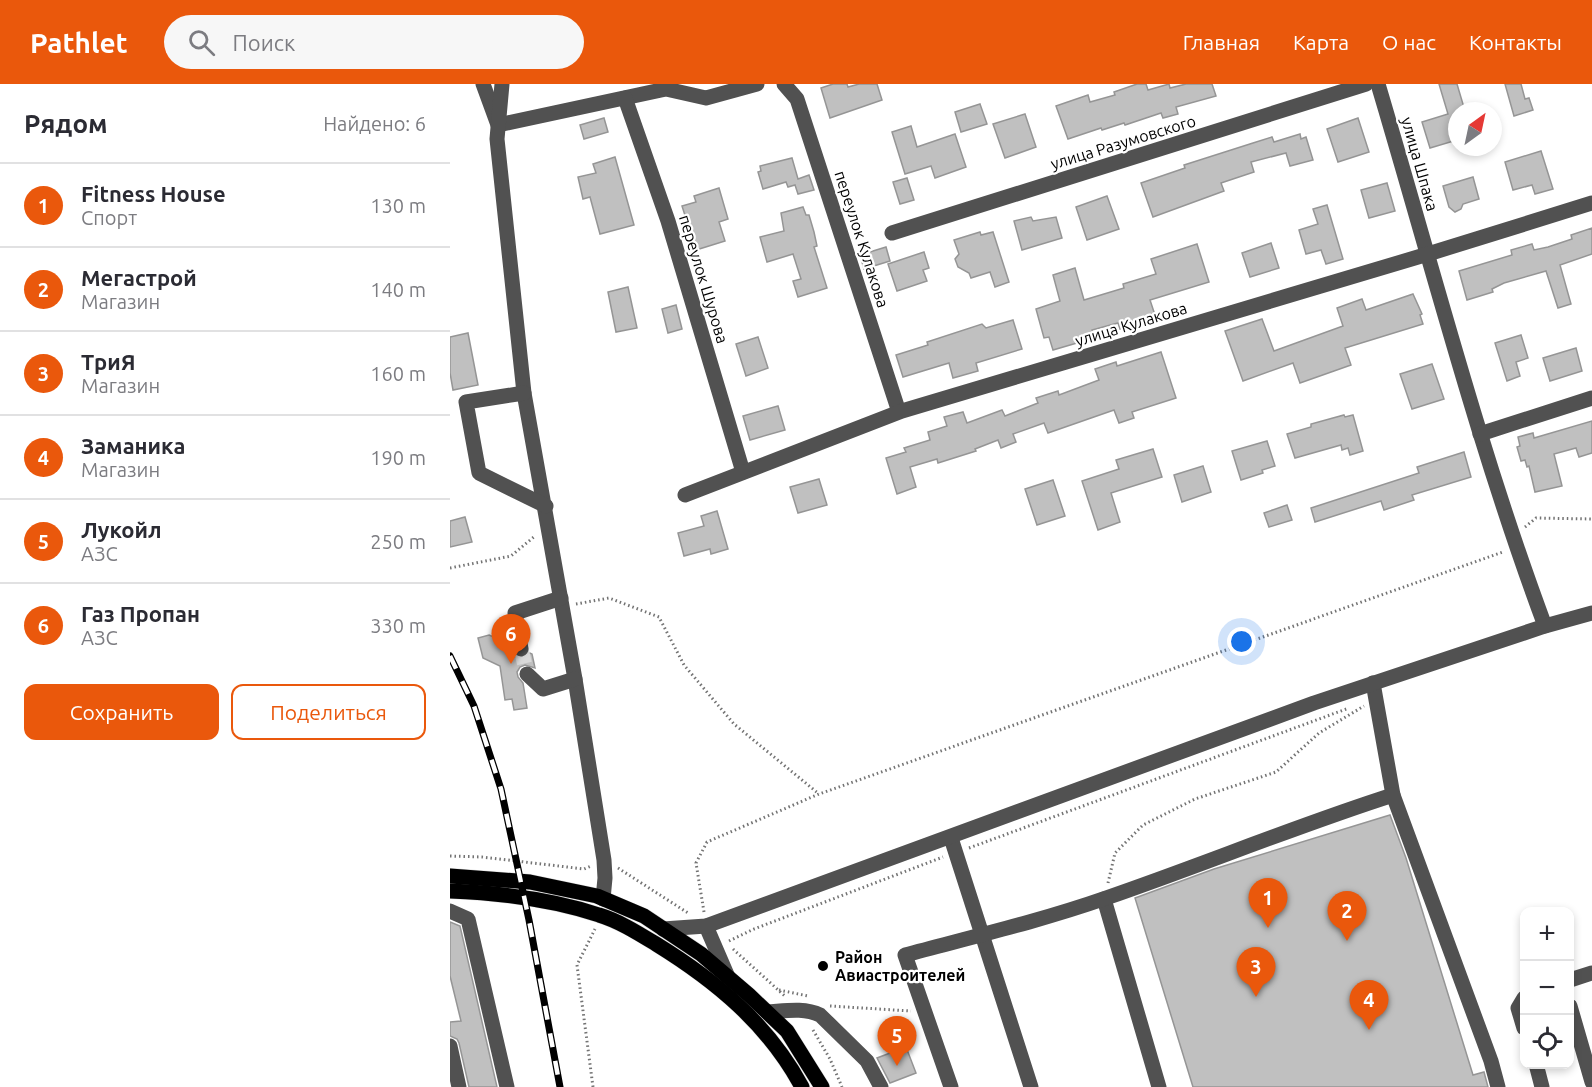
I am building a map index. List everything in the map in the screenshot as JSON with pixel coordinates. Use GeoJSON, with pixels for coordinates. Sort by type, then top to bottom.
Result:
{"type":"FeatureCollection","features":[{"type":"Feature","properties":{"kind":"main road"},"geometry":{"type":"LineString","coordinates":[[450,876],[530,882],[603,899],[644,916],[700,954],[787,1031],[822,1087]]}},
{"type":"Feature","properties":{"kind":"main road"},"geometry":{"type":"LineString","coordinates":[[450,891],[524,896],[601,915],[637,932],[713,982],[766,1034],[802,1087]]}},
{"type":"Feature","properties":{"kind":"street"},"geometry":{"type":"LineString","coordinates":[[483,84],[498,125]]}},
{"type":"Feature","properties":{"kind":"street"},"geometry":{"type":"LineString","coordinates":[[502,84],[497,139],[524,393],[546,506],[604,860],[603,899]]}},
{"type":"Feature","properties":{"kind":"street"},"geometry":{"type":"LineString","coordinates":[[498,125],[666,89],[706,98],[757,84]]}},
{"type":"Feature","properties":{"kind":"street","name":"переулок Кулакова"},"geometry":{"type":"LineString","coordinates":[[784,84],[797,99],[898,409]]}},
{"type":"Feature","properties":{"kind":"street","name":"улица Разумовского"},"geometry":{"type":"LineString","coordinates":[[892,234],[1366,84]]}},
{"type":"Feature","properties":{"kind":"street","name":"улица Шпака"},"geometry":{"type":"LineString","coordinates":[[1378,84],[1480,434],[1515,547],[1545,626]]}},
{"type":"Feature","properties":{"kind":"street","name":"переулок Шурова"},"geometry":{"type":"LineString","coordinates":[[625,98],[668,221],[743,472]]}},
{"type":"Feature","properties":{"kind":"street","name":"улица Кулакова"},"geometry":{"type":"LineString","coordinates":[[685,495],[902,411],[1592,203]]}},
{"type":"Feature","properties":{"kind":"street"},"geometry":{"type":"LineString","coordinates":[[524,393],[466,402],[479,473],[546,506]]}},
{"type":"Feature","properties":{"kind":"street"},"geometry":{"type":"LineString","coordinates":[[1480,434],[1592,398]]}},
{"type":"Feature","properties":{"kind":"street"},"geometry":{"type":"LineString","coordinates":[[521,649],[515,613],[562,602]]}},
{"type":"Feature","properties":{"kind":"street"},"geometry":{"type":"LineString","coordinates":[[663,928],[706,926],[1314,703],[1374,691],[1545,626],[1592,613]]}},
{"type":"Feature","properties":{"kind":"street"},"geometry":{"type":"LineString","coordinates":[[527,674],[543,689],[575,679]]}},
{"type":"Feature","properties":{"kind":"street"},"geometry":{"type":"LineString","coordinates":[[1374,691],[1393,795],[1491,1061],[1498,1087]]}},
{"type":"Feature","properties":{"kind":"street"},"geometry":{"type":"LineString","coordinates":[[951,1087],[905,955],[1104,899],[1340,812],[1393,795]]}},
{"type":"Feature","properties":{"kind":"street"},"geometry":{"type":"LineString","coordinates":[[951,837],[1030,1087]]}},
{"type":"Feature","properties":{"kind":"street"},"geometry":{"type":"LineString","coordinates":[[1104,899],[1159,1087]]}},
{"type":"Feature","properties":{"kind":"street"},"geometry":{"type":"LineString","coordinates":[[450,911],[468,919],[507,1087]]}},
{"type":"Feature","properties":{"kind":"street"},"geometry":{"type":"LineString","coordinates":[[706,926],[728,977]]}},
{"type":"Feature","properties":{"kind":"street"},"geometry":{"type":"LineString","coordinates":[[1574,978],[1592,973]]}},
{"type":"Feature","properties":{"kind":"street"},"geometry":{"type":"LineString","coordinates":[[767,1012],[798,1010],[812,1011],[820,1015],[867,1060],[881,1087]]}},
{"type":"Feature","properties":{"kind":"street"},"geometry":{"type":"LineString","coordinates":[[1572,1015],[1592,1082]]}},
{"type":"Feature","properties":{"kind":"street"},"geometry":{"type":"LineString","coordinates":[[450,1046],[459,1087]]}},
{"type":"Feature","properties":{"kind":"street"},"geometry":{"type":"LineString","coordinates":[[1537,1069],[1542,1087]]}},
{"type":"Feature","properties":{"kind":"path"},"geometry":{"type":"LineString","coordinates":[[706,926],[696,863],[707,842],[819,794],[1515,547],[1521,531],[1536,518],[1592,519]]}},
{"type":"Feature","properties":{"kind":"path"},"geometry":{"type":"LineString","coordinates":[[450,567],[511,555],[525,546],[548,522]]}},
{"type":"Feature","properties":{"kind":"path"},"geometry":{"type":"LineString","coordinates":[[562,602],[609,598],[659,616],[684,665],[734,724],[819,794]]}},
{"type":"Feature","properties":{"kind":"path"},"geometry":{"type":"LineString","coordinates":[[725,943],[754,929],[1374,691]]}},
{"type":"Feature","properties":{"kind":"path"},"geometry":{"type":"LineString","coordinates":[[1104,899],[1115,853],[1143,825],[1195,799],[1276,772],[1319,733],[1374,691]]}},
{"type":"Feature","properties":{"kind":"path"},"geometry":{"type":"LineString","coordinates":[[593,1087],[577,965],[601,915]]}},
{"type":"Feature","properties":{"kind":"path"},"geometry":{"type":"LineString","coordinates":[[778,990],[803,993],[811,997]]}},
{"type":"Feature","properties":{"kind":"path"},"geometry":{"type":"LineString","coordinates":[[829,1006],[925,1012]]}},
{"type":"Feature","properties":{"kind":"building"},"geometry":{"type":"Polygon","coordinates":[[[833,84],[847,84],[848,87],[859,84],[877,84],[882,100],[830,118],[821,88],[833,84]]]}},
{"type":"Feature","properties":{"kind":"building"},"geometry":{"type":"Polygon","coordinates":[[[1137,84],[1146,84],[1148,90],[1169,84],[1170,88],[1186,84],[1212,84],[1216,96],[1176,107],[1178,114],[1163,118],[1161,113],[1125,125],[1124,123],[1102,130],[1101,128],[1068,139],[1056,106],[1088,95],[1090,102],[1115,95],[1114,92],[1137,84]]]}},
{"type":"Feature","properties":{"kind":"building"},"geometry":{"type":"Polygon","coordinates":[[[1439,84],[1457,84],[1462,102],[1448,102],[1448,114],[1439,84]]]}},
{"type":"Feature","properties":{"kind":"building"},"geometry":{"type":"Polygon","coordinates":[[[1505,84],[1521,84],[1525,99],[1529,98],[1533,110],[1514,116],[1505,84]]]}},
{"type":"Feature","properties":{"kind":"building"},"geometry":{"type":"Polygon","coordinates":[[[980,104],[987,124],[961,132],[955,112],[980,104]]]}},
{"type":"Feature","properties":{"kind":"building"},"geometry":{"type":"Polygon","coordinates":[[[1025,114],[1036,147],[1005,158],[993,124],[1025,114]]]}},
{"type":"Feature","properties":{"kind":"building"},"geometry":{"type":"Polygon","coordinates":[[[1448,114],[1448,143],[1430,148],[1422,122],[1448,114]]]}},
{"type":"Feature","properties":{"kind":"building"},"geometry":{"type":"Polygon","coordinates":[[[604,118],[608,132],[584,139],[580,125],[604,118]]]}},
{"type":"Feature","properties":{"kind":"building"},"geometry":{"type":"Polygon","coordinates":[[[1358,118],[1369,152],[1338,162],[1327,129],[1358,118]]]}},
{"type":"Feature","properties":{"kind":"building"},"geometry":{"type":"Polygon","coordinates":[[[911,126],[917,147],[955,134],[966,167],[935,178],[931,166],[905,174],[892,132],[911,126]]]}},
{"type":"Feature","properties":{"kind":"building"},"geometry":{"type":"Polygon","coordinates":[[[1300,134],[1301,139],[1306,137],[1313,160],[1290,166],[1286,153],[1251,162],[1254,172],[1221,183],[1224,191],[1153,217],[1141,183],[1185,168],[1184,165],[1272,137],[1274,142],[1300,134]]]}},
{"type":"Feature","properties":{"kind":"building"},"geometry":{"type":"Polygon","coordinates":[[[1541,151],[1553,189],[1535,194],[1532,185],[1513,190],[1505,162],[1541,151]]]}},
{"type":"Feature","properties":{"kind":"building"},"geometry":{"type":"Polygon","coordinates":[[[615,157],[634,225],[600,234],[590,197],[583,199],[578,177],[596,173],[593,164],[615,157]]]}},
{"type":"Feature","properties":{"kind":"building"},"geometry":{"type":"Polygon","coordinates":[[[792,158],[798,179],[809,175],[814,190],[798,194],[795,185],[788,187],[786,182],[763,189],[758,172],[761,171],[760,166],[792,158]]]}},
{"type":"Feature","properties":{"kind":"building"},"geometry":{"type":"Polygon","coordinates":[[[1473,177],[1479,199],[1463,204],[1461,209],[1455,212],[1449,207],[1443,186],[1473,177]]]}},
{"type":"Feature","properties":{"kind":"building"},"geometry":{"type":"Polygon","coordinates":[[[907,178],[914,200],[900,204],[893,182],[907,178]]]}},
{"type":"Feature","properties":{"kind":"building"},"geometry":{"type":"Polygon","coordinates":[[[1387,183],[1395,211],[1369,218],[1361,190],[1387,183]]]}},
{"type":"Feature","properties":{"kind":"building"},"geometry":{"type":"Polygon","coordinates":[[[719,188],[728,219],[719,222],[725,241],[696,250],[682,206],[696,202],[694,196],[719,188]]]}},
{"type":"Feature","properties":{"kind":"building"},"geometry":{"type":"Polygon","coordinates":[[[1107,196],[1119,229],[1087,240],[1076,207],[1107,196]]]}},
{"type":"Feature","properties":{"kind":"building"},"geometry":{"type":"Polygon","coordinates":[[[1327,205],[1343,259],[1326,264],[1321,250],[1306,254],[1299,230],[1318,224],[1313,209],[1327,205]]]}},
{"type":"Feature","properties":{"kind":"building"},"geometry":{"type":"Polygon","coordinates":[[[803,207],[806,215],[809,215],[817,246],[814,247],[827,288],[798,297],[793,281],[801,279],[793,254],[767,262],[760,237],[784,231],[781,213],[803,207]]]}},
{"type":"Feature","properties":{"kind":"building"},"geometry":{"type":"Polygon","coordinates":[[[1031,217],[1033,221],[1056,217],[1062,238],[1022,250],[1014,221],[1031,217]]]}},
{"type":"Feature","properties":{"kind":"building"},"geometry":{"type":"Polygon","coordinates":[[[1592,228],[1592,254],[1560,265],[1571,304],[1558,308],[1546,271],[1504,283],[1492,289],[1493,292],[1467,300],[1459,271],[1512,255],[1511,250],[1532,244],[1534,250],[1548,247],[1572,239],[1571,235],[1592,228]]]}},
{"type":"Feature","properties":{"kind":"building"},"geometry":{"type":"Polygon","coordinates":[[[980,232],[981,235],[993,232],[1009,282],[995,287],[990,272],[971,278],[969,273],[958,267],[955,259],[959,254],[954,240],[980,232]]]}},
{"type":"Feature","properties":{"kind":"building"},"geometry":{"type":"Polygon","coordinates":[[[1271,243],[1279,268],[1250,277],[1242,253],[1271,243]]]}},
{"type":"Feature","properties":{"kind":"building"},"geometry":{"type":"Polygon","coordinates":[[[1197,244],[1209,282],[1150,300],[1156,318],[1120,329],[1118,323],[1092,330],[1094,338],[1053,350],[1049,337],[1044,338],[1036,309],[1060,301],[1053,275],[1075,268],[1084,300],[1124,288],[1123,284],[1156,274],[1151,259],[1197,244]]]}},
{"type":"Feature","properties":{"kind":"building"},"geometry":{"type":"Polygon","coordinates":[[[886,247],[890,261],[864,269],[860,255],[886,247]]]}},
{"type":"Feature","properties":{"kind":"building"},"geometry":{"type":"Polygon","coordinates":[[[924,252],[929,268],[923,270],[927,281],[897,291],[888,264],[924,252]]]}},
{"type":"Feature","properties":{"kind":"building"},"geometry":{"type":"Polygon","coordinates":[[[628,287],[637,328],[616,332],[608,292],[628,287]]]}},
{"type":"Feature","properties":{"kind":"building"},"geometry":{"type":"Polygon","coordinates":[[[1413,294],[1422,314],[1420,315],[1423,324],[1345,348],[1351,365],[1300,383],[1293,363],[1243,381],[1225,331],[1262,319],[1274,351],[1343,326],[1337,308],[1362,299],[1366,310],[1413,294]]]}},
{"type":"Feature","properties":{"kind":"building"},"geometry":{"type":"Polygon","coordinates":[[[676,305],[682,329],[668,333],[662,309],[676,305]]]}},
{"type":"Feature","properties":{"kind":"building"},"geometry":{"type":"Polygon","coordinates":[[[1013,320],[1022,349],[976,363],[978,371],[953,378],[949,363],[903,377],[896,355],[982,324],[986,328],[1013,320]]]}},
{"type":"Feature","properties":{"kind":"building"},"geometry":{"type":"Polygon","coordinates":[[[468,333],[478,385],[453,390],[450,373],[450,337],[468,333]]]}},
{"type":"Feature","properties":{"kind":"building"},"geometry":{"type":"Polygon","coordinates":[[[1521,335],[1528,358],[1516,362],[1520,376],[1507,381],[1495,343],[1521,335]]]}},
{"type":"Feature","properties":{"kind":"building"},"geometry":{"type":"Polygon","coordinates":[[[758,337],[768,368],[746,376],[736,344],[758,337]]]}},
{"type":"Feature","properties":{"kind":"building"},"geometry":{"type":"Polygon","coordinates":[[[1576,348],[1582,371],[1550,381],[1543,358],[1576,348]]]}},
{"type":"Feature","properties":{"kind":"building"},"geometry":{"type":"Polygon","coordinates":[[[1161,352],[1176,398],[1132,412],[1134,418],[1119,423],[1114,410],[1048,433],[1044,423],[1013,434],[1016,442],[1001,448],[998,440],[975,449],[976,451],[938,463],[937,459],[910,467],[916,487],[897,494],[886,458],[906,452],[904,448],[930,440],[928,432],[947,426],[944,417],[963,412],[967,423],[1002,410],[1005,416],[1038,403],[1036,398],[1058,391],[1059,395],[1099,380],[1095,369],[1116,362],[1117,366],[1161,352]]]}},
{"type":"Feature","properties":{"kind":"building"},"geometry":{"type":"Polygon","coordinates":[[[1432,364],[1444,399],[1412,409],[1400,374],[1432,364]]]}},
{"type":"Feature","properties":{"kind":"building"},"geometry":{"type":"Polygon","coordinates":[[[778,406],[785,430],[750,440],[743,416],[778,406]]]}},
{"type":"Feature","properties":{"kind":"building"},"geometry":{"type":"Polygon","coordinates":[[[1344,415],[1345,417],[1353,415],[1363,451],[1350,455],[1348,448],[1342,450],[1341,445],[1295,458],[1287,434],[1311,427],[1311,424],[1344,415]]]}},
{"type":"Feature","properties":{"kind":"building"},"geometry":{"type":"Polygon","coordinates":[[[1592,421],[1592,453],[1579,457],[1576,448],[1554,454],[1562,486],[1535,492],[1529,466],[1527,467],[1525,460],[1521,461],[1517,447],[1520,446],[1518,437],[1533,433],[1534,438],[1592,421]]]}},
{"type":"Feature","properties":{"kind":"building"},"geometry":{"type":"Polygon","coordinates":[[[1267,441],[1275,466],[1262,470],[1263,473],[1241,480],[1232,451],[1267,441]]]}},
{"type":"Feature","properties":{"kind":"building"},"geometry":{"type":"Polygon","coordinates":[[[1153,449],[1162,477],[1111,493],[1120,522],[1098,530],[1082,481],[1119,469],[1116,460],[1153,449]]]}},
{"type":"Feature","properties":{"kind":"building"},"geometry":{"type":"Polygon","coordinates":[[[1464,452],[1471,477],[1412,495],[1414,500],[1384,510],[1381,501],[1315,522],[1311,508],[1419,473],[1417,467],[1464,452]]]}},
{"type":"Feature","properties":{"kind":"building"},"geometry":{"type":"Polygon","coordinates":[[[1203,466],[1211,492],[1182,502],[1174,475],[1203,466]]]}},
{"type":"Feature","properties":{"kind":"building"},"geometry":{"type":"Polygon","coordinates":[[[819,479],[827,505],[798,513],[790,487],[819,479]]]}},
{"type":"Feature","properties":{"kind":"building"},"geometry":{"type":"Polygon","coordinates":[[[1053,480],[1065,516],[1037,525],[1025,489],[1053,480]]]}},
{"type":"Feature","properties":{"kind":"building"},"geometry":{"type":"Polygon","coordinates":[[[1287,505],[1292,520],[1269,527],[1264,513],[1287,505]]]}},
{"type":"Feature","properties":{"kind":"building"},"geometry":{"type":"Polygon","coordinates":[[[717,511],[728,549],[711,554],[710,549],[684,556],[678,533],[704,526],[701,516],[717,511]]]}},
{"type":"Feature","properties":{"kind":"building"},"geometry":{"type":"Polygon","coordinates":[[[465,517],[472,542],[450,547],[450,521],[465,517]]]}},
{"type":"Feature","properties":{"kind":"building"},"geometry":{"type":"Polygon","coordinates":[[[489,635],[510,644],[513,655],[517,658],[532,654],[535,668],[525,665],[517,672],[523,683],[527,708],[514,710],[512,699],[505,700],[500,666],[483,658],[478,638],[489,635]]]}},
{"type":"Feature","properties":{"kind":"building"},"geometry":{"type":"Polygon","coordinates":[[[1390,815],[1406,858],[1473,1075],[1484,1072],[1488,1087],[1193,1087],[1135,898],[1214,869],[1390,815]]]}},
{"type":"Feature","properties":{"kind":"building"},"geometry":{"type":"Polygon","coordinates":[[[450,922],[460,926],[497,1087],[469,1087],[459,1043],[457,1039],[450,1036],[450,1022],[461,1021],[450,976],[450,922]]]}},
{"type":"Feature","properties":{"kind":"building"},"geometry":{"type":"Polygon","coordinates":[[[906,1047],[916,1073],[890,1083],[877,1058],[906,1047]]]}},
{"type":"Feature","properties":{"kind":"tunnel"},"geometry":{"type":"LineString","coordinates":[[521,649],[527,674]]}},
{"type":"Feature","properties":{"kind":"railway"},"geometry":{"type":"LineString","coordinates":[[450,656],[474,706],[501,789],[529,920],[560,1087]]}},
{"type":"Feature","properties":{"kind":"place","name":"Газ Пропан"},"geometry":{"type":"Point","coordinates":[511,664]}},
{"type":"Feature","properties":{"kind":"place","name":"Fitness House"},"geometry":{"type":"Point","coordinates":[1268,928]}},
{"type":"Feature","properties":{"kind":"place","name":"Мегастрой"},"geometry":{"type":"Point","coordinates":[1347,941]}},
{"type":"Feature","properties":{"kind":"place","name":"Район Авиастроителей"},"geometry":{"type":"Point","coordinates":[823,966]}},
{"type":"Feature","properties":{"kind":"place","name":"ТриЯ"},"geometry":{"type":"Point","coordinates":[1256,997]}},
{"type":"Feature","properties":{"kind":"place","name":"Заманика"},"geometry":{"type":"Point","coordinates":[1369,1030]}},
{"type":"Feature","properties":{"kind":"place","name":"Лукойл"},"geometry":{"type":"Point","coordinates":[897,1066]}}]}
